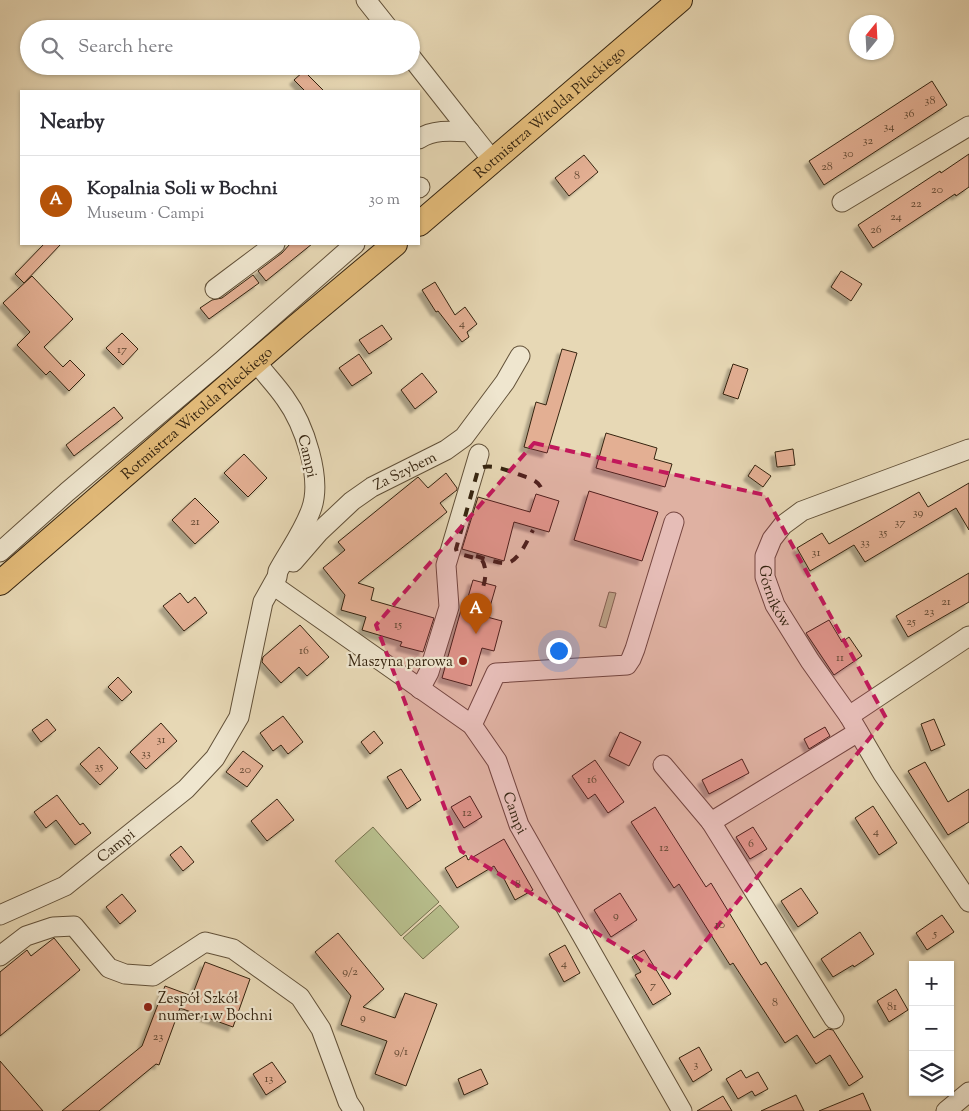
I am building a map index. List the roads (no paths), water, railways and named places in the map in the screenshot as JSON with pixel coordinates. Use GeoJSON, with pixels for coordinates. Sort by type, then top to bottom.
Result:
{"type":"FeatureCollection","features":[{"type":"Feature","properties":{"kind":"main road","name":"Rotmistrza Witolda Pileckiego"},"geometry":{"type":"LineString","coordinates":[[420,223],[680,0]]}},
{"type":"Feature","properties":{"kind":"main road","name":"Rotmistrza Witolda Pileckiego"},"geometry":{"type":"LineString","coordinates":[[0,583],[394,245]]}},
{"type":"Feature","properties":{"kind":"street"},"geometry":{"type":"LineString","coordinates":[[366,0],[382,20]]}},
{"type":"Feature","properties":{"kind":"street"},"geometry":{"type":"LineString","coordinates":[[420,68],[493,161]]}},
{"type":"Feature","properties":{"kind":"street"},"geometry":{"type":"LineString","coordinates":[[842,202],[969,126]]}},
{"type":"Feature","properties":{"kind":"street"},"geometry":{"type":"LineString","coordinates":[[420,138],[425,135],[444,131],[470,132]]}},
{"type":"Feature","properties":{"kind":"street"},"geometry":{"type":"LineString","coordinates":[[215,289],[275,245]]}},
{"type":"Feature","properties":{"kind":"street"},"geometry":{"type":"LineString","coordinates":[[0,552],[141,423],[223,360],[354,245]]}},
{"type":"Feature","properties":{"kind":"street","name":"Za Szybem"},"geometry":{"type":"LineString","coordinates":[[275,581],[319,532],[359,496],[372,487],[446,450],[464,437],[505,382],[520,356]]}},
{"type":"Feature","properties":{"kind":"street","name":"Campi"},"geometry":{"type":"LineString","coordinates":[[0,915],[65,886],[186,789],[216,758],[239,717],[263,602],[312,509],[315,489],[313,467],[301,427],[286,399],[256,362]]}},
{"type":"Feature","properties":{"kind":"street"},"geometry":{"type":"LineString","coordinates":[[141,423],[160,446]]}},
{"type":"Feature","properties":{"kind":"street","name":"Górników"},"geometry":{"type":"LineString","coordinates":[[969,449],[802,511],[783,524],[772,539],[765,556],[765,578],[775,605],[969,902]]}},
{"type":"Feature","properties":{"kind":"street"},"geometry":{"type":"LineString","coordinates":[[420,690],[429,672],[449,607],[446,565],[479,454]]}},
{"type":"Feature","properties":{"kind":"street"},"geometry":{"type":"LineString","coordinates":[[472,725],[496,674],[627,664],[635,649],[674,522]]}},
{"type":"Feature","properties":{"kind":"street","name":"Campi"},"geometry":{"type":"LineString","coordinates":[[275,581],[420,690],[472,725],[497,761],[519,825],[682,1111]]}},
{"type":"Feature","properties":{"kind":"street"},"geometry":{"type":"LineString","coordinates":[[849,716],[969,636]]}},
{"type":"Feature","properties":{"kind":"street"},"geometry":{"type":"LineString","coordinates":[[711,822],[858,732]]}},
{"type":"Feature","properties":{"kind":"street"},"geometry":{"type":"LineString","coordinates":[[663,765],[711,822],[834,1019]]}},
{"type":"Feature","properties":{"kind":"street"},"geometry":{"type":"LineString","coordinates":[[0,956],[26,936],[53,927],[74,926],[109,968],[125,974],[152,976],[205,942],[232,949],[300,997],[321,1029],[348,1102],[354,1111]]}},
{"type":"Feature","properties":{"kind":"street"},"geometry":{"type":"LineString","coordinates":[[946,1111],[969,1092]]}},
{"type":"Feature","properties":{"kind":"railway"},"geometry":{"type":"LineString","coordinates":[[478,603],[485,576],[482,560],[460,554],[456,549],[478,470],[488,466],[495,467],[529,478],[539,484],[542,489],[542,495]]}},
{"type":"Feature","properties":{"kind":"railway"},"geometry":{"type":"LineString","coordinates":[[476,556],[500,563],[507,563],[515,558],[523,549],[533,530]]}},
{"type":"Feature","properties":{"kind":"place","name":"Kopalnia Soli w Bochni"},"geometry":{"type":"Point","coordinates":[476,634]}},
{"type":"Feature","properties":{"kind":"place","name":"Maszyna parowa"},"geometry":{"type":"Point","coordinates":[463,661]}},
{"type":"Feature","properties":{"kind":"place","name":"Zespół Szkół numer 1 w Bochni"},"geometry":{"type":"Point","coordinates":[148,1007]}}]}
